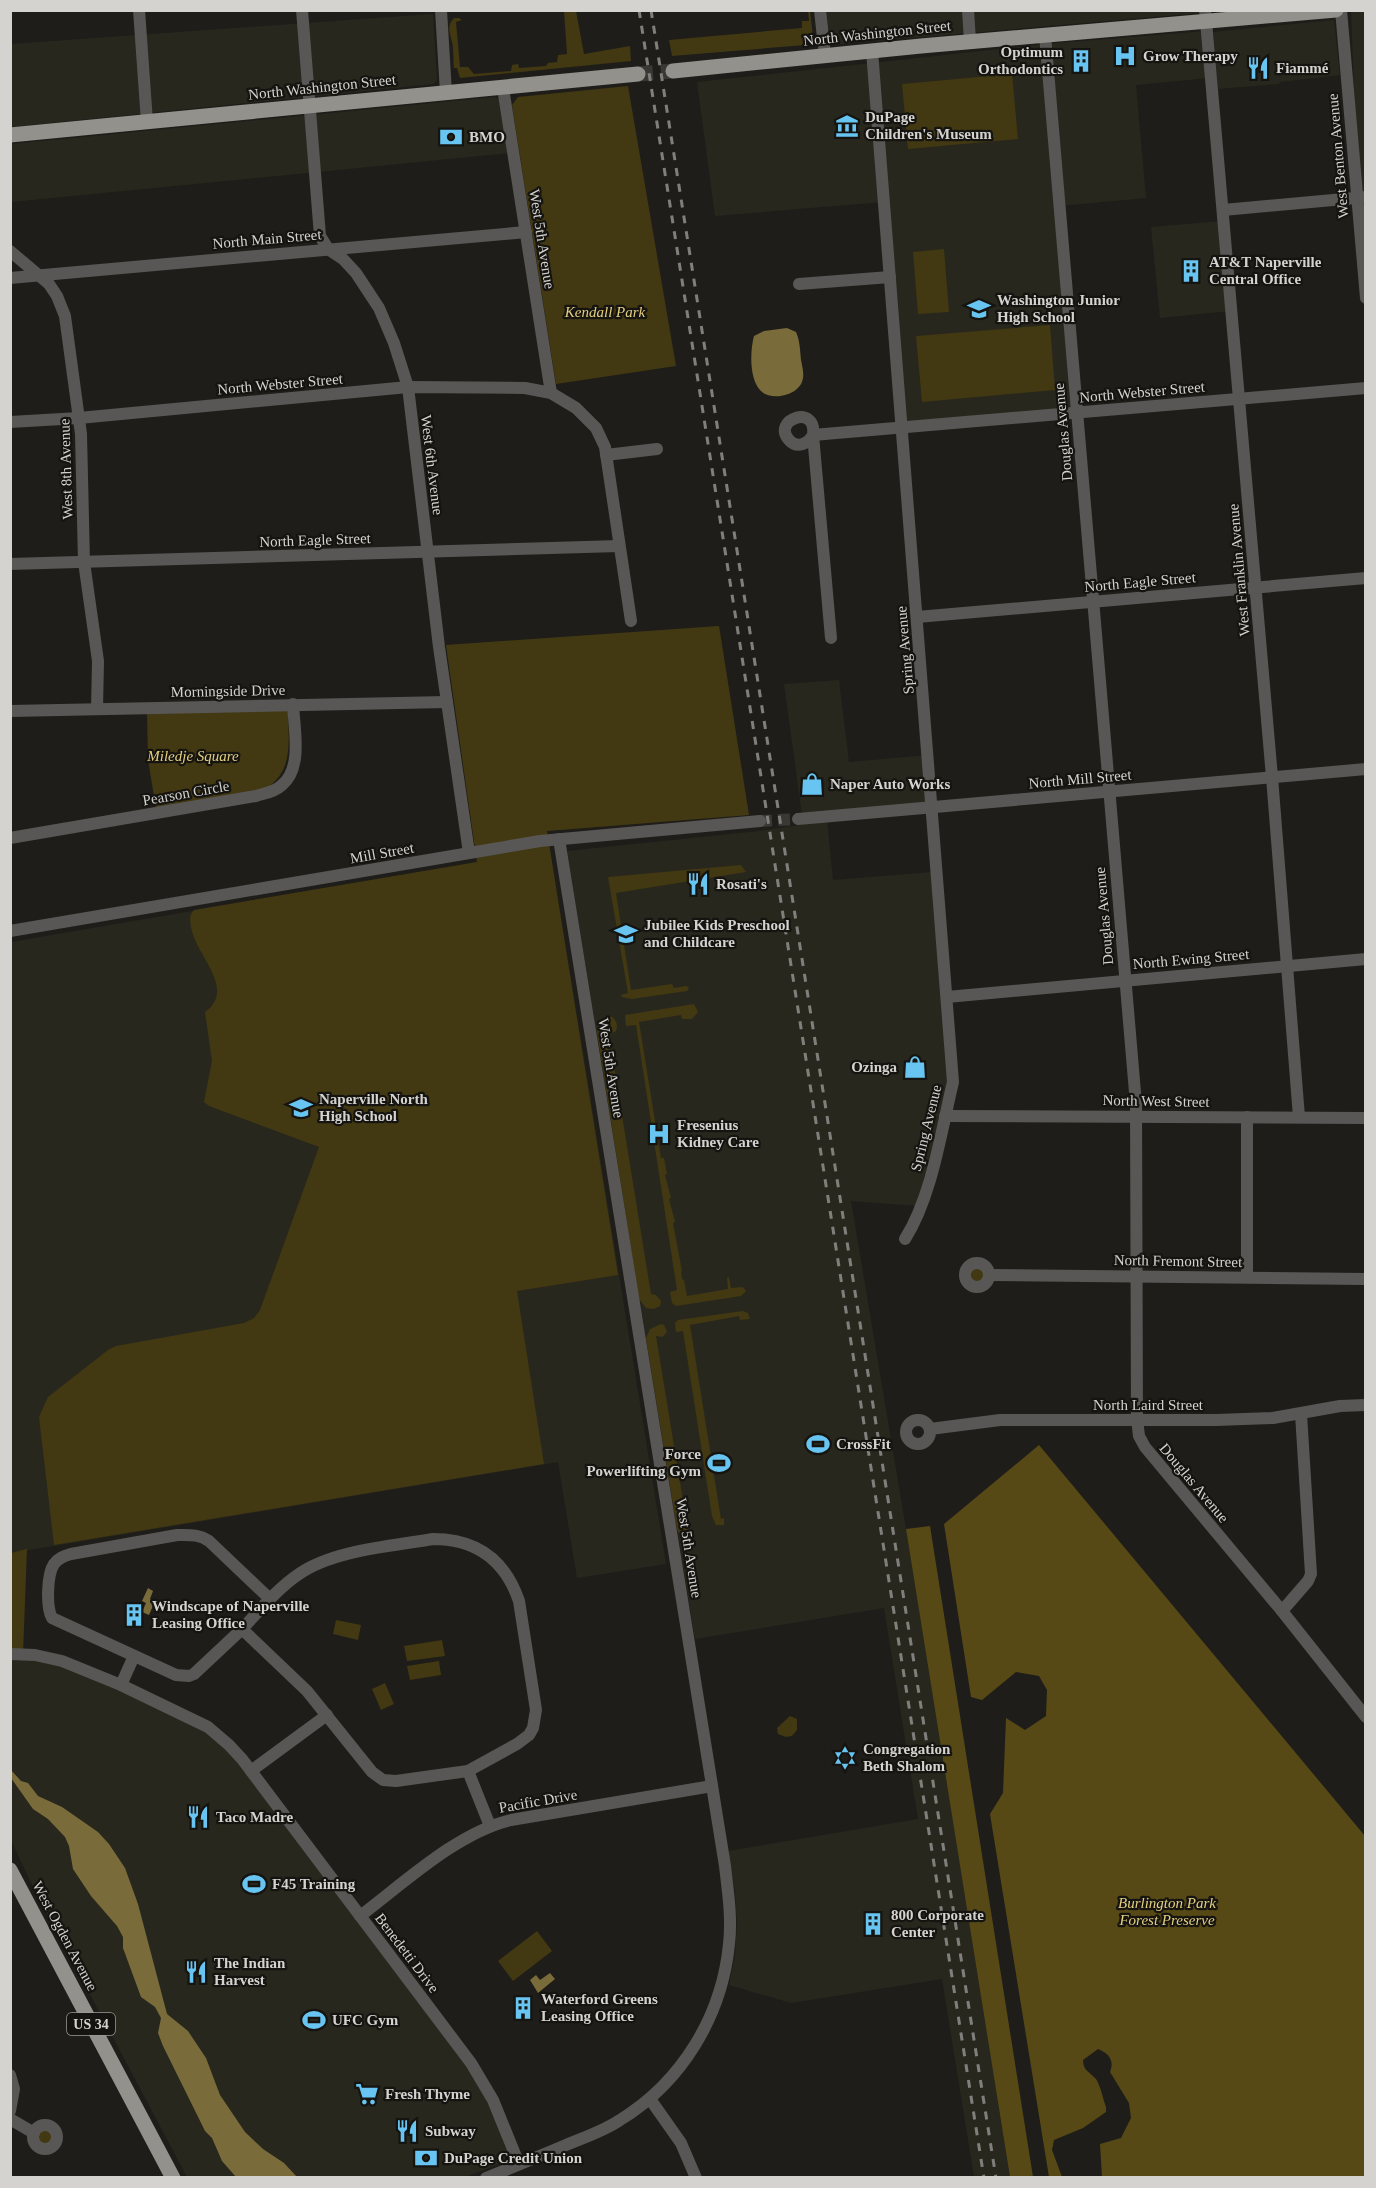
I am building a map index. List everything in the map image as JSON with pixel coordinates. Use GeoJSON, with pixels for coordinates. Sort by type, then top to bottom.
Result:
{"type":"FeatureCollection","features":[{"type":"Feature","properties":{"kind":"main road","name":"North Washington Street"},"geometry":{"type":"LineString","coordinates":[[673,71],[1045,35],[1206,16],[1336,10]]}},
{"type":"Feature","properties":{"kind":"main road","name":"North Washington Street"},"geometry":{"type":"LineString","coordinates":[[10,135],[638,74]]}},
{"type":"Feature","properties":{"kind":"main road","name":"West Ogden Avenue"},"geometry":{"type":"LineString","coordinates":[[10,1869],[173,2178]]}},
{"type":"Feature","properties":{"kind":"street"},"geometry":{"type":"LineString","coordinates":[[139,10],[147,122]]}},
{"type":"Feature","properties":{"kind":"street"},"geometry":{"type":"LineString","coordinates":[[302,10],[320,236],[328,249]]}},
{"type":"Feature","properties":{"kind":"street"},"geometry":{"type":"LineString","coordinates":[[441,10],[446,93]]}},
{"type":"Feature","properties":{"kind":"street"},"geometry":{"type":"LineString","coordinates":[[820,10],[825,57]]}},
{"type":"Feature","properties":{"kind":"street"},"geometry":{"type":"LineString","coordinates":[[968,10],[970,41]]}},
{"type":"Feature","properties":{"kind":"street","name":"West Benton Avenue"},"geometry":{"type":"LineString","coordinates":[[1341,10],[1361,197],[1365,298]]}},
{"type":"Feature","properties":{"kind":"street","name":"West Franklin Avenue"},"geometry":{"type":"LineString","coordinates":[[1206,16],[1299,1117]]}},
{"type":"Feature","properties":{"kind":"street","name":"Douglas Avenue"},"geometry":{"type":"LineString","coordinates":[[1045,35],[1137,1115],[1137,1419],[1139,1436],[1145,1447],[1282,1611],[1365,1717]]}},
{"type":"Feature","properties":{"kind":"street","name":"Spring Avenue"},"geometry":{"type":"LineString","coordinates":[[872,51],[953,1082],[924,1200],[915,1223],[905,1239]]}},
{"type":"Feature","properties":{"kind":"street","name":"West 5th Avenue"},"geometry":{"type":"LineString","coordinates":[[503,88],[551,393]]}},
{"type":"Feature","properties":{"kind":"street"},"geometry":{"type":"LineString","coordinates":[[1222,210],[1361,197]]}},
{"type":"Feature","properties":{"kind":"street","name":"North Main Street"},"geometry":{"type":"LineString","coordinates":[[10,278],[526,232]]}},
{"type":"Feature","properties":{"kind":"street","name":"West 6th Avenue"},"geometry":{"type":"LineString","coordinates":[[328,249],[350,266],[373,298],[394,343],[408,387],[447,702],[469,853]]}},
{"type":"Feature","properties":{"kind":"street","name":"West 8th Avenue"},"geometry":{"type":"LineString","coordinates":[[10,251],[53,289],[65,316],[79,418],[84,490],[84,562],[98,660],[97,709]]}},
{"type":"Feature","properties":{"kind":"street"},"geometry":{"type":"LineString","coordinates":[[799,284],[890,278]]}},
{"type":"Feature","properties":{"kind":"street","name":"North Webster Street"},"geometry":{"type":"LineString","coordinates":[[10,422],[79,418],[408,387],[526,388],[551,393]]}},
{"type":"Feature","properties":{"kind":"street","name":"North Webster Street"},"geometry":{"type":"LineString","coordinates":[[831,638],[813,435],[1365,388]]}},
{"type":"Feature","properties":{"kind":"street"},"geometry":{"type":"LineString","coordinates":[[551,393],[576,408],[591,422],[601,438],[606,455],[631,621]]}},
{"type":"Feature","properties":{"kind":"street"},"geometry":{"type":"LineString","coordinates":[[606,455],[657,449]]}},
{"type":"Feature","properties":{"kind":"street","name":"North Eagle Street"},"geometry":{"type":"LineString","coordinates":[[10,564],[620,546]]}},
{"type":"Feature","properties":{"kind":"street","name":"North Eagle Street"},"geometry":{"type":"LineString","coordinates":[[917,617],[1365,578]]}},
{"type":"Feature","properties":{"kind":"street","name":"Morningside Drive"},"geometry":{"type":"LineString","coordinates":[[10,711],[447,702]]}},
{"type":"Feature","properties":{"kind":"street","name":"Pearson Circle"},"geometry":{"type":"LineString","coordinates":[[10,838],[256,796],[275,790],[285,782],[294,763],[294,704]]}},
{"type":"Feature","properties":{"kind":"street","name":"North Mill Street"},"geometry":{"type":"LineString","coordinates":[[798,819],[1365,769]]}},
{"type":"Feature","properties":{"kind":"street","name":"Mill Street"},"geometry":{"type":"LineString","coordinates":[[10,931],[559,839],[760,821]]}},
{"type":"Feature","properties":{"kind":"street","name":"West 5th Avenue"},"geometry":{"type":"LineString","coordinates":[[486,2178],[602,2130],[620,2121],[650,2099],[683,2063],[714,2011],[727,1964],[730,1918],[729,1892],[559,839]]}},
{"type":"Feature","properties":{"kind":"street","name":"North Ewing Street"},"geometry":{"type":"LineString","coordinates":[[947,997],[1365,959]]}},
{"type":"Feature","properties":{"kind":"street","name":"North West Street"},"geometry":{"type":"LineString","coordinates":[[945,1116],[1137,1115],[1365,1118]]}},
{"type":"Feature","properties":{"kind":"street"},"geometry":{"type":"LineString","coordinates":[[1247,1117],[1247,1277]]}},
{"type":"Feature","properties":{"kind":"street","name":"North Fremont Street"},"geometry":{"type":"LineString","coordinates":[[990,1275],[1365,1279]]}},
{"type":"Feature","properties":{"kind":"street","name":"North Laird Street"},"geometry":{"type":"LineString","coordinates":[[930,1429],[1000,1420],[1274,1418],[1340,1406],[1365,1405]]}},
{"type":"Feature","properties":{"kind":"street"},"geometry":{"type":"LineString","coordinates":[[1282,1611],[1308,1581],[1311,1574],[1301,1414]]}},
{"type":"Feature","properties":{"kind":"street"},"geometry":{"type":"LineString","coordinates":[[243,1629],[293,1676],[372,1772],[383,1780],[396,1781],[468,1771],[524,1740],[533,1728],[535,1701],[519,1601],[507,1574],[494,1559],[459,1540],[433,1539],[373,1550],[333,1559],[301,1572],[270,1599],[243,1629],[198,1671],[189,1676],[176,1675],[52,1618],[47,1604],[51,1570],[59,1559],[71,1554],[194,1534],[209,1541],[270,1599]]}},
{"type":"Feature","properties":{"kind":"street","name":"Benedetti Drive"},"geometry":{"type":"LineString","coordinates":[[10,1654],[35,1655],[62,1661],[121,1685],[208,1727],[230,1745],[483,2080],[519,2164]]}},
{"type":"Feature","properties":{"kind":"street"},"geometry":{"type":"LineString","coordinates":[[121,1685],[134,1656]]}},
{"type":"Feature","properties":{"kind":"street"},"geometry":{"type":"LineString","coordinates":[[251,1771],[327,1715]]}},
{"type":"Feature","properties":{"kind":"street"},"geometry":{"type":"LineString","coordinates":[[468,1771],[489,1826]]}},
{"type":"Feature","properties":{"kind":"street","name":"Pacific Drive"},"geometry":{"type":"LineString","coordinates":[[360,1916],[454,1845],[489,1826],[511,1820],[712,1786]]}},
{"type":"Feature","properties":{"kind":"street"},"geometry":{"type":"LineString","coordinates":[[10,2075],[14,2089],[10,2111]]}},
{"type":"Feature","properties":{"kind":"street"},"geometry":{"type":"LineString","coordinates":[[650,2099],[681,2143],[696,2178]]}},
{"type":"Feature","properties":{"kind":"street"},"geometry":{"type":"LineString","coordinates":[[10,2120],[34,2133]]}},
{"type":"Feature","properties":{"kind":"shaded area"},"geometry":{"type":"Polygon","coordinates":[[[825,10],[1223,11],[828,45],[825,10]]]}},
{"type":"Feature","properties":{"kind":"shaded area"},"geometry":{"type":"Polygon","coordinates":[[[1351,11],[1366,11],[1366,197],[1358,198],[1351,11]]]}},
{"type":"Feature","properties":{"kind":"shaded area"},"geometry":{"type":"Polygon","coordinates":[[[433,14],[437,80],[433,84],[11,127],[11,44],[433,14]]]}},
{"type":"Feature","properties":{"kind":"shaded area"},"geometry":{"type":"Polygon","coordinates":[[[1334,20],[1340,75],[1280,82],[1279,84],[1218,89],[1213,32],[1334,20]]]}},
{"type":"Feature","properties":{"kind":"shaded area","name":"Washington Junior High School"},"geometry":{"type":"Polygon","coordinates":[[[1206,31],[1208,78],[1136,85],[1146,198],[1059,206],[1075,413],[901,427],[883,202],[715,216],[697,82],[1045,44],[1206,31]]]}},
{"type":"Feature","properties":{"kind":"shaded area"},"geometry":{"type":"Polygon","coordinates":[[[495,97],[500,100],[511,153],[11,202],[11,144],[495,97]]]}},
{"type":"Feature","properties":{"kind":"shaded area"},"geometry":{"type":"Polygon","coordinates":[[[1222,221],[1230,311],[1160,318],[1151,227],[1222,221]]]}},
{"type":"Feature","properties":{"kind":"shaded area"},"geometry":{"type":"Polygon","coordinates":[[[787,328],[796,332],[797,335],[803,378],[801,384],[792,392],[772,396],[761,391],[754,379],[751,357],[754,336],[764,331],[787,328]]]}},
{"type":"Feature","properties":{"kind":"shaded area","name":"Naperville North High School"},"geometry":{"type":"Polygon","coordinates":[[[719,626],[749,815],[547,831],[666,1564],[577,1578],[558,1462],[11,1553],[11,942],[477,862],[446,645],[719,626]]]}},
{"type":"Feature","properties":{"kind":"shaded area"},"geometry":{"type":"Polygon","coordinates":[[[839,680],[849,762],[929,755],[934,804],[802,815],[784,684],[839,680]]]}},
{"type":"Feature","properties":{"kind":"shaded area"},"geometry":{"type":"Polygon","coordinates":[[[827,821],[833,880],[932,872],[948,1087],[919,1206],[851,1201],[1010,2177],[974,2177],[942,1979],[791,2003],[729,1985],[735,1955],[737,1922],[735,1891],[728,1851],[918,1819],[884,1608],[695,1639],[567,851],[759,831],[827,821]]]}},
{"type":"Feature","properties":{"kind":"shaded area"},"geometry":{"type":"Polygon","coordinates":[[[148,1588],[153,1591],[150,1599],[155,1601],[149,1615],[142,1612],[146,1603],[142,1601],[148,1588]]]}},
{"type":"Feature","properties":{"kind":"shaded area"},"geometry":{"type":"Polygon","coordinates":[[[10,1655],[69,1663],[223,1739],[487,2083],[518,2157],[465,2177],[187,2177],[33,1887],[11,1840],[10,1655]]]}},
{"type":"Feature","properties":{"kind":"shaded area"},"geometry":{"type":"Polygon","coordinates":[[[11,1770],[21,1781],[28,1783],[38,1796],[62,1807],[98,1832],[109,1844],[125,1868],[138,1904],[167,2014],[188,2031],[206,2058],[220,2095],[245,2132],[263,2149],[284,2163],[297,2177],[236,2177],[222,2161],[163,2046],[158,2033],[161,2018],[155,2007],[141,1997],[123,1948],[123,1937],[73,1869],[65,1837],[48,1819],[33,1809],[11,1778],[11,1770]]]}},
{"type":"Feature","properties":{"kind":"shaded area"},"geometry":{"type":"Polygon","coordinates":[[[550,1973],[555,1979],[538,1993],[530,1980],[536,1975],[540,1980],[550,1973]]]}},
{"type":"Feature","properties":{"kind":"green space"},"geometry":{"type":"Polygon","coordinates":[[[564,11],[576,11],[584,54],[630,46],[631,61],[460,78],[457,68],[454,68],[453,45],[449,30],[454,18],[462,20],[456,22],[460,67],[468,67],[474,74],[511,71],[512,65],[518,64],[519,68],[546,66],[548,63],[557,62],[558,55],[567,54],[564,11]]]}},
{"type":"Feature","properties":{"kind":"green space"},"geometry":{"type":"Polygon","coordinates":[[[808,11],[810,11],[813,37],[805,45],[672,56],[669,40],[802,28],[802,21],[809,21],[808,11]]]}},
{"type":"Feature","properties":{"kind":"green space"},"geometry":{"type":"Polygon","coordinates":[[[1012,74],[1018,139],[908,149],[902,84],[1012,74]]]}},
{"type":"Feature","properties":{"kind":"green space","name":"Kendall Park"},"geometry":{"type":"Polygon","coordinates":[[[628,86],[676,366],[556,384],[512,105],[518,97],[628,86]]]}},
{"type":"Feature","properties":{"kind":"green space"},"geometry":{"type":"Polygon","coordinates":[[[944,249],[949,312],[918,314],[913,252],[944,249]]]}},
{"type":"Feature","properties":{"kind":"green space"},"geometry":{"type":"Polygon","coordinates":[[[1050,325],[1055,390],[922,402],[916,336],[1050,325]]]}},
{"type":"Feature","properties":{"kind":"green space","name":"Naperville North High School"},"geometry":{"type":"Polygon","coordinates":[[[719,626],[749,815],[547,831],[618,1275],[517,1291],[544,1464],[54,1545],[39,1417],[48,1397],[116,1346],[244,1323],[254,1318],[260,1310],[319,1147],[209,1106],[204,1102],[212,1061],[205,1012],[214,1003],[217,993],[212,972],[194,938],[190,918],[192,912],[477,862],[446,645],[719,626]]]}},
{"type":"Feature","properties":{"kind":"green space","name":"Miledje Square"},"geometry":{"type":"Polygon","coordinates":[[[288,709],[288,754],[275,782],[265,789],[156,808],[148,760],[147,714],[288,709]]]}},
{"type":"Feature","properties":{"kind":"green space"},"geometry":{"type":"Polygon","coordinates":[[[741,865],[746,872],[616,893],[631,990],[672,984],[674,988],[686,986],[689,988],[687,991],[632,999],[622,997],[621,995],[628,993],[608,877],[741,865]]]}},
{"type":"Feature","properties":{"kind":"green space"},"geometry":{"type":"Polygon","coordinates":[[[694,1004],[698,1012],[692,1019],[682,1019],[681,1015],[639,1022],[661,1158],[664,1158],[667,1174],[665,1175],[675,1222],[673,1223],[682,1279],[687,1296],[728,1289],[727,1278],[729,1277],[731,1288],[743,1287],[746,1291],[741,1296],[676,1306],[672,1303],[670,1292],[677,1290],[636,1025],[626,1026],[625,1015],[694,1004]]]}},
{"type":"Feature","properties":{"kind":"green space"},"geometry":{"type":"Polygon","coordinates":[[[606,1017],[612,1017],[617,1025],[616,1031],[609,1035],[651,1294],[656,1295],[661,1301],[660,1306],[654,1309],[646,1308],[639,1299],[597,1032],[600,1023],[606,1017]]]}},
{"type":"Feature","properties":{"kind":"green space"},"geometry":{"type":"Polygon","coordinates":[[[978,1268],[983,1270],[985,1275],[983,1280],[978,1282],[973,1280],[971,1275],[973,1270],[978,1268]]]}},
{"type":"Feature","properties":{"kind":"green space"},"geometry":{"type":"Polygon","coordinates":[[[743,1311],[748,1313],[750,1319],[740,1320],[739,1316],[690,1325],[721,1519],[724,1518],[724,1525],[716,1525],[712,1516],[683,1331],[676,1332],[675,1323],[678,1320],[743,1311]]]}},
{"type":"Feature","properties":{"kind":"green space"},"geometry":{"type":"Polygon","coordinates":[[[661,1324],[667,1332],[662,1337],[656,1336],[689,1537],[682,1535],[677,1529],[646,1338],[650,1329],[661,1324]]]}},
{"type":"Feature","properties":{"kind":"green space","name":"Burlington Park Forest Preserve"},"geometry":{"type":"Polygon","coordinates":[[[1039,1445],[1365,1836],[1365,2177],[1102,2177],[1100,2144],[1121,2138],[1131,2118],[1129,2103],[1110,2072],[1112,2064],[1110,2058],[1098,2049],[1083,2060],[1083,2064],[1098,2082],[1106,2112],[1083,2128],[1054,2140],[1052,2150],[1062,2177],[1049,2177],[990,1814],[1003,1793],[1006,1718],[1025,1730],[1046,1716],[1047,1690],[1039,1676],[1016,1672],[982,1700],[971,1697],[944,1524],[1039,1445]]]}},
{"type":"Feature","properties":{"kind":"green space"},"geometry":{"type":"Polygon","coordinates":[[[930,1526],[1033,2177],[1010,2177],[906,1529],[930,1526]]]}},
{"type":"Feature","properties":{"kind":"green space"},"geometry":{"type":"Polygon","coordinates":[[[27,1549],[23,1654],[11,1655],[11,1553],[27,1549]]]}},
{"type":"Feature","properties":{"kind":"green space"},"geometry":{"type":"Polygon","coordinates":[[[336,1620],[361,1625],[358,1640],[333,1634],[336,1620]]]}},
{"type":"Feature","properties":{"kind":"green space"},"geometry":{"type":"Polygon","coordinates":[[[442,1640],[445,1656],[407,1661],[404,1646],[442,1640]]]}},
{"type":"Feature","properties":{"kind":"green space"},"geometry":{"type":"Polygon","coordinates":[[[439,1661],[441,1675],[410,1680],[407,1666],[439,1661]]]}},
{"type":"Feature","properties":{"kind":"green space"},"geometry":{"type":"Polygon","coordinates":[[[385,1683],[394,1704],[381,1710],[372,1689],[385,1683]]]}},
{"type":"Feature","properties":{"kind":"green space"},"geometry":{"type":"Polygon","coordinates":[[[790,1716],[797,1719],[797,1730],[792,1736],[786,1737],[778,1734],[777,1728],[790,1716]]]}},
{"type":"Feature","properties":{"kind":"green space"},"geometry":{"type":"Polygon","coordinates":[[[537,1931],[552,1951],[513,1981],[498,1961],[537,1931]]]}},
{"type":"Feature","properties":{"kind":"green space"},"geometry":{"type":"Polygon","coordinates":[[[45,2130],[50,2132],[52,2137],[50,2142],[45,2144],[40,2142],[38,2137],[40,2132],[45,2130]]]}},
{"type":"Feature","properties":{"kind":"tunnel"},"geometry":{"type":"LineString","coordinates":[[638,74],[673,71]]}},
{"type":"Feature","properties":{"kind":"tunnel"},"geometry":{"type":"LineString","coordinates":[[760,821],[798,819]]}},
{"type":"Feature","properties":{"kind":"railway"},"geometry":{"type":"LineString","coordinates":[[639,10],[984,2178]]}},
{"type":"Feature","properties":{"kind":"railway"},"geometry":{"type":"LineString","coordinates":[[651,10],[996,2178]]}},
{"type":"Feature","properties":{"kind":"place","name":"Grow Therapy"},"geometry":{"type":"Point","coordinates":[1125,56]}},
{"type":"Feature","properties":{"kind":"place","name":"Optimum Orthodontics"},"geometry":{"type":"Point","coordinates":[1081,61]}},
{"type":"Feature","properties":{"kind":"place","name":"Fiammé"},"geometry":{"type":"Point","coordinates":[1258,68]}},
{"type":"Feature","properties":{"kind":"place","name":"DuPage Children's Museum"},"geometry":{"type":"Point","coordinates":[847,126]}},
{"type":"Feature","properties":{"kind":"place","name":"BMO"},"geometry":{"type":"Point","coordinates":[451,137]}},
{"type":"Feature","properties":{"kind":"place","name":"AT&T Naperville Central Office"},"geometry":{"type":"Point","coordinates":[1191,271]}},
{"type":"Feature","properties":{"kind":"place","name":"Washington Junior High School"},"geometry":{"type":"Point","coordinates":[979,309]}},
{"type":"Feature","properties":{"kind":"place","name":"Naper Auto Works"},"geometry":{"type":"Point","coordinates":[812,784]}},
{"type":"Feature","properties":{"kind":"place","name":"Rosati's"},"geometry":{"type":"Point","coordinates":[698,884]}},
{"type":"Feature","properties":{"kind":"place","name":"Jubilee Kids Preschool and Childcare"},"geometry":{"type":"Point","coordinates":[626,934]}},
{"type":"Feature","properties":{"kind":"place","name":"Ozinga"},"geometry":{"type":"Point","coordinates":[915,1067]}},
{"type":"Feature","properties":{"kind":"place","name":"Naperville North High School"},"geometry":{"type":"Point","coordinates":[301,1108]}},
{"type":"Feature","properties":{"kind":"place","name":"Fresenius Kidney Care"},"geometry":{"type":"Point","coordinates":[659,1134]}},
{"type":"Feature","properties":{"kind":"place","name":"CrossFit"},"geometry":{"type":"Point","coordinates":[818,1444]}},
{"type":"Feature","properties":{"kind":"place","name":"Force Powerlifting Gym"},"geometry":{"type":"Point","coordinates":[719,1463]}},
{"type":"Feature","properties":{"kind":"place","name":"Windscape of Naperville Leasing Office"},"geometry":{"type":"Point","coordinates":[134,1615]}},
{"type":"Feature","properties":{"kind":"place","name":"Congregation Beth Shalom"},"geometry":{"type":"Point","coordinates":[845,1758]}},
{"type":"Feature","properties":{"kind":"place","name":"Taco Madre"},"geometry":{"type":"Point","coordinates":[198,1817]}},
{"type":"Feature","properties":{"kind":"place","name":"F45 Training"},"geometry":{"type":"Point","coordinates":[254,1884]}},
{"type":"Feature","properties":{"kind":"place","name":"800 Corporate Center"},"geometry":{"type":"Point","coordinates":[873,1924]}},
{"type":"Feature","properties":{"kind":"place","name":"The Indian Harvest"},"geometry":{"type":"Point","coordinates":[196,1972]}},
{"type":"Feature","properties":{"kind":"place","name":"Waterford Greens Leasing Office"},"geometry":{"type":"Point","coordinates":[523,2008]}},
{"type":"Feature","properties":{"kind":"place","name":"UFC Gym"},"geometry":{"type":"Point","coordinates":[314,2020]}},
{"type":"Feature","properties":{"kind":"place","name":"Fresh Thyme"},"geometry":{"type":"Point","coordinates":[367,2094]}},
{"type":"Feature","properties":{"kind":"place","name":"Subway"},"geometry":{"type":"Point","coordinates":[407,2131]}},
{"type":"Feature","properties":{"kind":"place","name":"DuPage Credit Union"},"geometry":{"type":"Point","coordinates":[426,2158]}}]}
